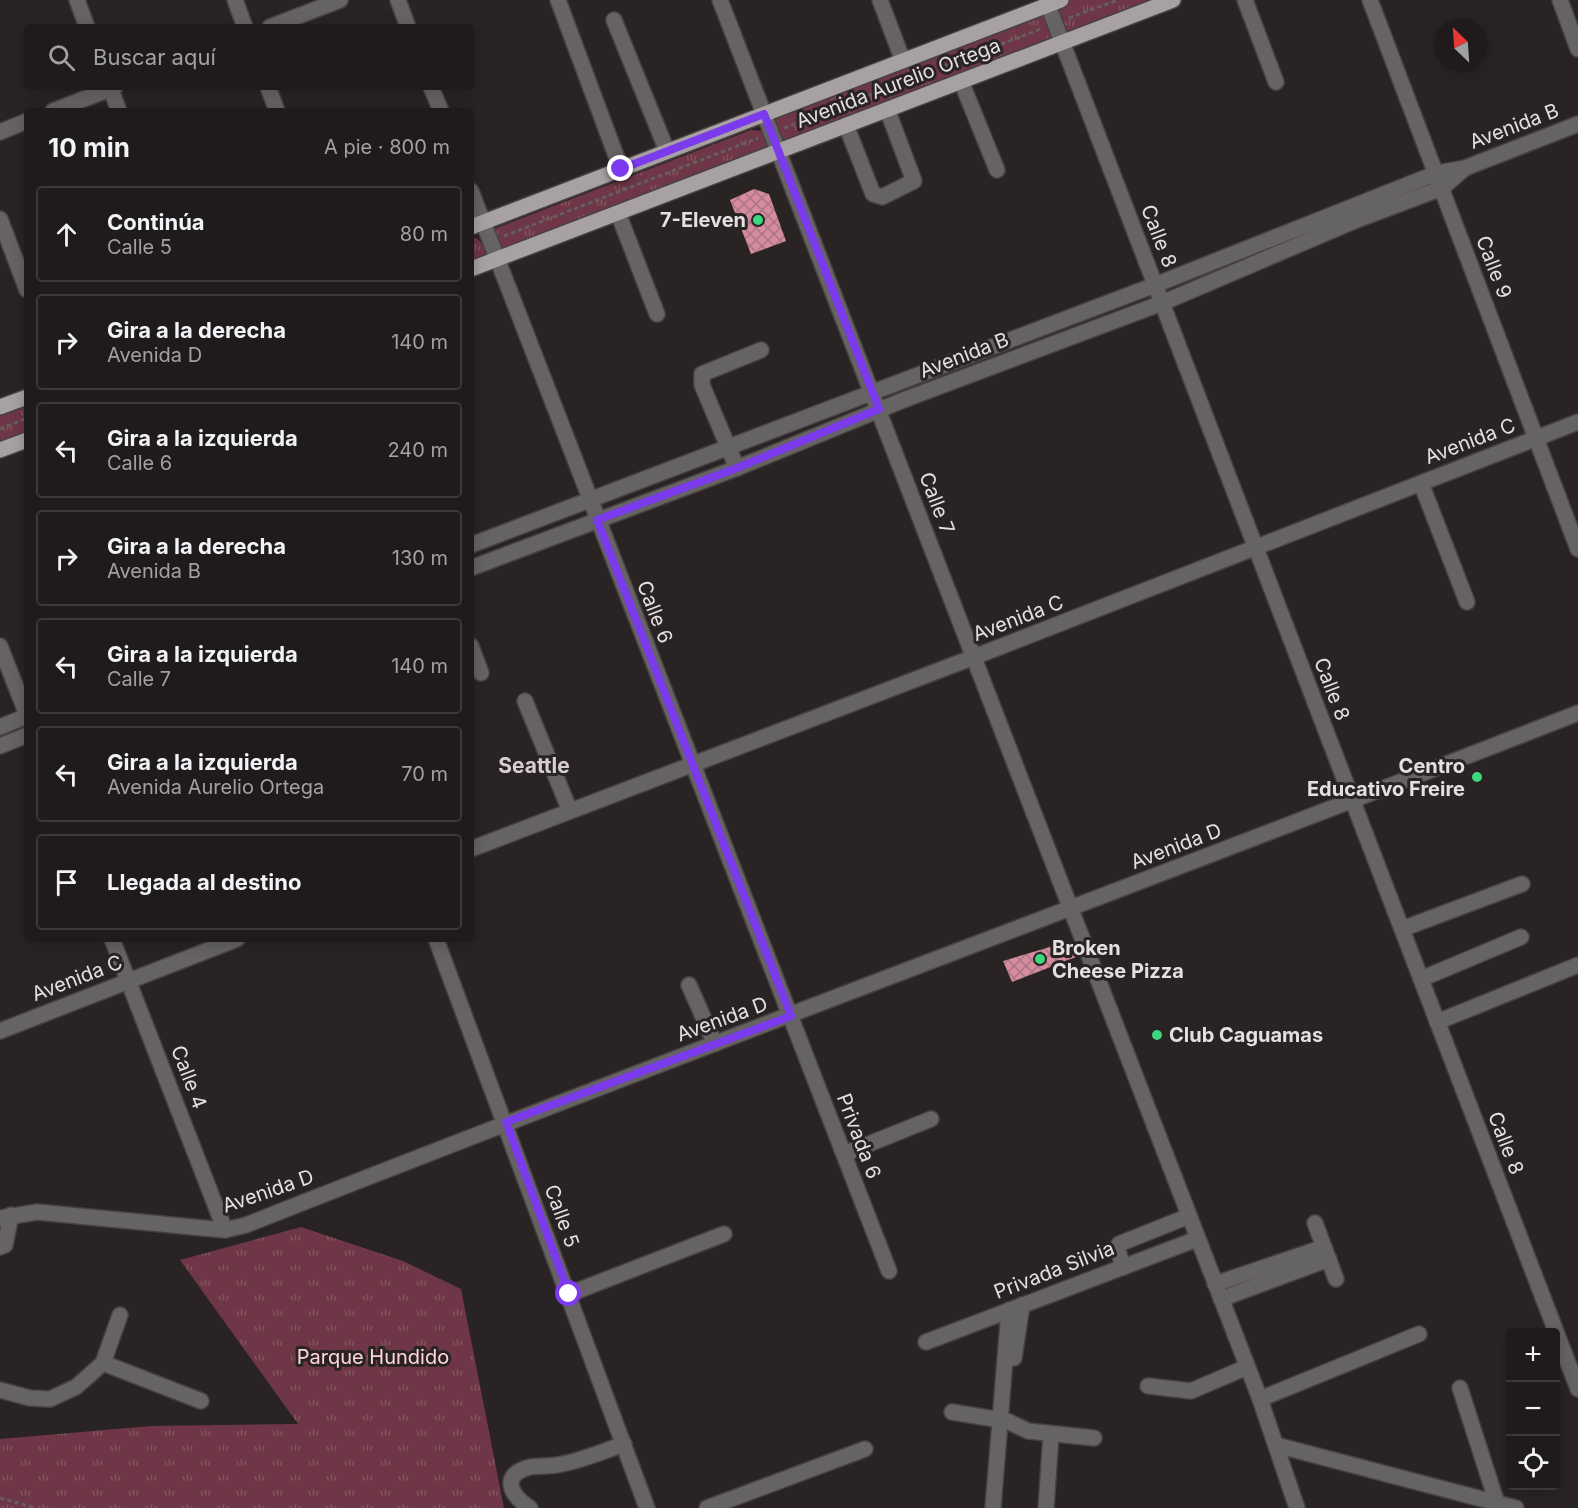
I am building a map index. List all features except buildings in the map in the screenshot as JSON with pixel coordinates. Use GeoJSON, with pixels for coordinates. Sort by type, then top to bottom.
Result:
{"type":"FeatureCollection","features":[{"type":"Feature","properties":{"kind":"main road","name":"Avenida Aurelio Ortega"},"geometry":{"type":"LineString","coordinates":[[474,268],[1173,0]]}},
{"type":"Feature","properties":{"kind":"main road","name":"Avenida Aurelio Ortega"},"geometry":{"type":"LineString","coordinates":[[477,224],[1051,2]]}},
{"type":"Feature","properties":{"kind":"main road"},"geometry":{"type":"LineString","coordinates":[[0,407],[24,398]]}},
{"type":"Feature","properties":{"kind":"main road"},"geometry":{"type":"LineString","coordinates":[[0,450],[24,441]]}},
{"type":"Feature","properties":{"kind":"street"},"geometry":{"type":"LineString","coordinates":[[77,0],[86,24]]}},
{"type":"Feature","properties":{"kind":"street"},"geometry":{"type":"LineString","coordinates":[[235,0],[244,24]]}},
{"type":"Feature","properties":{"kind":"street"},"geometry":{"type":"LineString","coordinates":[[278,24],[340,0]]}},
{"type":"Feature","properties":{"kind":"street"},"geometry":{"type":"LineString","coordinates":[[398,0],[407,24]]}},
{"type":"Feature","properties":{"kind":"street"},"geometry":{"type":"LineString","coordinates":[[558,0],[621,169]]}},
{"type":"Feature","properties":{"kind":"street","name":"Calle 7"},"geometry":{"type":"LineString","coordinates":[[720,0],[1260,1399],[1296,1508]]}},
{"type":"Feature","properties":{"kind":"street"},"geometry":{"type":"LineString","coordinates":[[880,0],[903,61]]}},
{"type":"Feature","properties":{"kind":"street"},"geometry":{"type":"LineString","coordinates":[[1245,0],[1276,82]]}},
{"type":"Feature","properties":{"kind":"street","name":"Calle 9"},"geometry":{"type":"LineString","coordinates":[[1370,0],[1578,549]]}},
{"type":"Feature","properties":{"kind":"street"},"geometry":{"type":"LineString","coordinates":[[1560,0],[1578,49]]}},
{"type":"Feature","properties":{"kind":"street","name":"Calle 8"},"geometry":{"type":"LineString","coordinates":[[1051,2],[1062,42],[1577,1384]]}},
{"type":"Feature","properties":{"kind":"street"},"geometry":{"type":"LineString","coordinates":[[614,20],[667,151]]}},
{"type":"Feature","properties":{"kind":"street"},"geometry":{"type":"LineString","coordinates":[[962,81],[997,170]]}},
{"type":"Feature","properties":{"kind":"street"},"geometry":{"type":"LineString","coordinates":[[61,108],[107,90]]}},
{"type":"Feature","properties":{"kind":"street"},"geometry":{"type":"LineString","coordinates":[[113,90],[118,108]]}},
{"type":"Feature","properties":{"kind":"street"},"geometry":{"type":"LineString","coordinates":[[269,90],[276,108]]}},
{"type":"Feature","properties":{"kind":"street"},"geometry":{"type":"LineString","coordinates":[[432,90],[440,108]]}},
{"type":"Feature","properties":{"kind":"street"},"geometry":{"type":"LineString","coordinates":[[846,125],[873,194],[882,197],[914,181],[886,109]]}},
{"type":"Feature","properties":{"kind":"street"},"geometry":{"type":"LineString","coordinates":[[0,132],[24,122]]}},
{"type":"Feature","properties":{"kind":"street","name":"Avenida B"},"geometry":{"type":"LineString","coordinates":[[474,544],[1155,285],[1352,214],[1578,124]]}},
{"type":"Feature","properties":{"kind":"street","name":"Calle 6"},"geometry":{"type":"LineString","coordinates":[[474,208],[477,224],[490,241],[791,1016]]}},
{"type":"Feature","properties":{"kind":"street"},"geometry":{"type":"LineString","coordinates":[[618,213],[657,314]]}},
{"type":"Feature","properties":{"kind":"street","name":"Avenida B"},"geometry":{"type":"LineString","coordinates":[[474,567],[737,468],[879,409],[1162,303],[1352,214]]}},
{"type":"Feature","properties":{"kind":"street"},"geometry":{"type":"LineString","coordinates":[[0,219],[24,283]]}},
{"type":"Feature","properties":{"kind":"street"},"geometry":{"type":"LineString","coordinates":[[1037,331],[1043,347]]}},
{"type":"Feature","properties":{"kind":"street"},"geometry":{"type":"LineString","coordinates":[[737,468],[702,385],[702,374],[761,350]]}},
{"type":"Feature","properties":{"kind":"street","name":"Avenida C"},"geometry":{"type":"LineString","coordinates":[[474,848],[974,657],[1578,422]]}},
{"type":"Feature","properties":{"kind":"street"},"geometry":{"type":"LineString","coordinates":[[1421,483],[1467,602]]}},
{"type":"Feature","properties":{"kind":"street"},"geometry":{"type":"LineString","coordinates":[[0,646],[24,708]]}},
{"type":"Feature","properties":{"kind":"street"},"geometry":{"type":"LineString","coordinates":[[474,654],[481,672]]}},
{"type":"Feature","properties":{"kind":"street"},"geometry":{"type":"LineString","coordinates":[[525,701],[570,811]]}},
{"type":"Feature","properties":{"kind":"street","name":"Avenida D"},"geometry":{"type":"LineString","coordinates":[[6,1217],[36,1212],[225,1230],[246,1225],[506,1122],[791,1016],[1578,713]]}},
{"type":"Feature","properties":{"kind":"street"},"geometry":{"type":"LineString","coordinates":[[0,727],[24,717]]}},
{"type":"Feature","properties":{"kind":"street"},"geometry":{"type":"LineString","coordinates":[[0,746],[24,736]]}},
{"type":"Feature","properties":{"kind":"street"},"geometry":{"type":"LineString","coordinates":[[1402,930],[1522,884]]}},
{"type":"Feature","properties":{"kind":"street"},"geometry":{"type":"LineString","coordinates":[[1421,979],[1521,937]]}},
{"type":"Feature","properties":{"kind":"street","name":"Calle 4"},"geometry":{"type":"LineString","coordinates":[[113,942],[225,1230]]}},
{"type":"Feature","properties":{"kind":"street","name":"Avenida C"},"geometry":{"type":"LineString","coordinates":[[0,1031],[229,942]]}},
{"type":"Feature","properties":{"kind":"street","name":"Calle 5"},"geometry":{"type":"LineString","coordinates":[[437,942],[506,1122],[647,1508]]}},
{"type":"Feature","properties":{"kind":"street"},"geometry":{"type":"LineString","coordinates":[[1437,1022],[1578,965]]}},
{"type":"Feature","properties":{"kind":"street"},"geometry":{"type":"LineString","coordinates":[[689,985],[715,1044]]}},
{"type":"Feature","properties":{"kind":"street","name":"Privada 6"},"geometry":{"type":"LineString","coordinates":[[791,1016],[889,1271]]}},
{"type":"Feature","properties":{"kind":"street"},"geometry":{"type":"LineString","coordinates":[[844,1154],[931,1119]]}},
{"type":"Feature","properties":{"kind":"street"},"geometry":{"type":"LineString","coordinates":[[1124,1267],[1117,1249],[1119,1244],[1189,1216]]}},
{"type":"Feature","properties":{"kind":"street"},"geometry":{"type":"LineString","coordinates":[[0,1248],[6,1245],[8,1239],[6,1217]]}},
{"type":"Feature","properties":{"kind":"street"},"geometry":{"type":"LineString","coordinates":[[1315,1223],[1336,1279]]}},
{"type":"Feature","properties":{"kind":"street"},"geometry":{"type":"LineString","coordinates":[[569,1294],[724,1234]]}},
{"type":"Feature","properties":{"kind":"street","name":"Privada Silvia"},"geometry":{"type":"LineString","coordinates":[[926,1342],[1197,1239]]}},
{"type":"Feature","properties":{"kind":"street"},"geometry":{"type":"LineString","coordinates":[[1218,1292],[1326,1253]]}},
{"type":"Feature","properties":{"kind":"street"},"geometry":{"type":"LineString","coordinates":[[993,1508],[1016,1308]]}},
{"type":"Feature","properties":{"kind":"street"},"geometry":{"type":"LineString","coordinates":[[0,1390],[30,1398],[50,1399],[87,1379],[103,1363],[120,1316]]}},
{"type":"Feature","properties":{"kind":"street"},"geometry":{"type":"LineString","coordinates":[[1260,1399],[1419,1334]]}},
{"type":"Feature","properties":{"kind":"street"},"geometry":{"type":"LineString","coordinates":[[103,1363],[201,1401]]}},
{"type":"Feature","properties":{"kind":"street"},"geometry":{"type":"LineString","coordinates":[[1148,1386],[1191,1391],[1247,1367]]}},
{"type":"Feature","properties":{"kind":"street"},"geometry":{"type":"LineString","coordinates":[[1460,1388],[1497,1503]]}},
{"type":"Feature","properties":{"kind":"street"},"geometry":{"type":"LineString","coordinates":[[952,1412],[1028,1431],[1094,1438]]}},
{"type":"Feature","properties":{"kind":"street"},"geometry":{"type":"LineString","coordinates":[[1046,1508],[1051,1435]]}},
{"type":"Feature","properties":{"kind":"street"},"geometry":{"type":"LineString","coordinates":[[530,1508],[517,1499],[512,1492],[510,1483],[516,1473],[529,1467],[562,1464],[624,1444]]}},
{"type":"Feature","properties":{"kind":"street"},"geometry":{"type":"LineString","coordinates":[[1276,1445],[1516,1508]]}},
{"type":"Feature","properties":{"kind":"street"},"geometry":{"type":"LineString","coordinates":[[707,1508],[865,1449]]}},
{"type":"Feature","properties":{"kind":"path"},"geometry":{"type":"LineString","coordinates":[[490,241],[1118,0]]}},
{"type":"Feature","properties":{"kind":"path"},"geometry":{"type":"LineString","coordinates":[[0,429],[24,419]]}},
{"type":"Feature","properties":{"kind":"path"},"geometry":{"type":"LineString","coordinates":[[0,1498],[36,1508]]}},
{"type":"Feature","properties":{"kind":"green space"},"geometry":{"type":"Polygon","coordinates":[[[1068,0],[1169,0],[780,149],[768,128],[777,115],[1068,0]]]}},
{"type":"Feature","properties":{"kind":"green space"},"geometry":{"type":"Polygon","coordinates":[[[751,130],[762,131],[770,149],[504,255],[493,244],[494,229],[751,130]]]}},
{"type":"Feature","properties":{"kind":"green space"},"geometry":{"type":"Polygon","coordinates":[[[474,238],[488,251],[485,263],[474,267],[474,238]]]}},
{"type":"Feature","properties":{"kind":"green space"},"geometry":{"type":"Polygon","coordinates":[[[24,407],[24,440],[0,449],[0,416],[24,407]]]}},
{"type":"Feature","properties":{"kind":"green space","name":"Parque Hundido"},"geometry":{"type":"Polygon","coordinates":[[[301,1227],[403,1261],[461,1289],[504,1508],[0,1508],[0,1439],[151,1426],[298,1424],[180,1260],[301,1227]]]}},
{"type":"Feature","properties":{"kind":"place","name":"7-Eleven"},"geometry":{"type":"Point","coordinates":[758,220]}},
{"type":"Feature","properties":{"kind":"place","name":"Centro Educativo Freire"},"geometry":{"type":"Point","coordinates":[1477,777]}},
{"type":"Feature","properties":{"kind":"place","name":"Broken Cheese Pizza"},"geometry":{"type":"Point","coordinates":[1040,959]}},
{"type":"Feature","properties":{"kind":"place","name":"Club Caguamas"},"geometry":{"type":"Point","coordinates":[1157,1035]}},
{"type":"Feature","properties":{"kind":"district","name":"Seattle"},"geometry":{"type":"Point","coordinates":[534,765]}},
{"type":"Feature","properties":{"kind":"route"},"geometry":{"type":"LineString","coordinates":[[569,1294],[506,1122],[791,1016],[597,520],[737,468],[879,409],[764,114],[621,169]]}}]}
